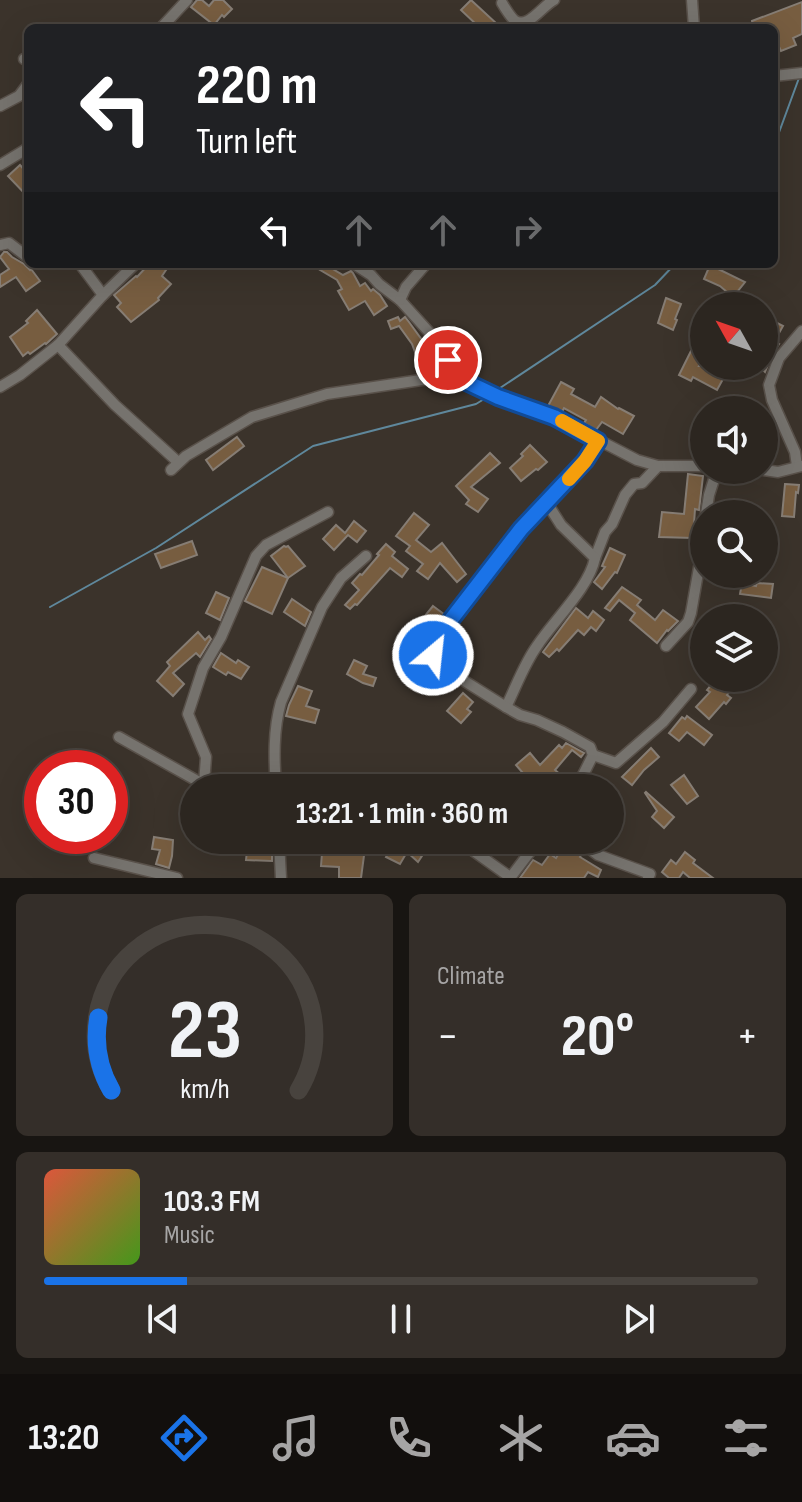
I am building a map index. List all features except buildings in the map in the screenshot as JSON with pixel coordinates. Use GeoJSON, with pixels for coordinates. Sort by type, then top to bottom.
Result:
{"type":"FeatureCollection","features":[{"type":"Feature","properties":{"kind":"street"},"geometry":{"type":"LineString","coordinates":[[165,24],[187,0]]}},
{"type":"Feature","properties":{"kind":"street"},"geometry":{"type":"LineString","coordinates":[[522,24],[554,0]]}},
{"type":"Feature","properties":{"kind":"street"},"geometry":{"type":"LineString","coordinates":[[692,0],[694,24]]}},
{"type":"Feature","properties":{"kind":"street"},"geometry":{"type":"LineString","coordinates":[[502,3],[517,24]]}},
{"type":"Feature","properties":{"kind":"street"},"geometry":{"type":"LineString","coordinates":[[778,76],[802,73]]}},
{"type":"Feature","properties":{"kind":"street"},"geometry":{"type":"LineString","coordinates":[[0,106],[19,96],[24,89]]}},
{"type":"Feature","properties":{"kind":"street"},"geometry":{"type":"LineString","coordinates":[[0,165],[24,150]]}},
{"type":"Feature","properties":{"kind":"street"},"geometry":{"type":"LineString","coordinates":[[0,245],[9,243],[24,254]]}},
{"type":"Feature","properties":{"kind":"street"},"geometry":{"type":"LineString","coordinates":[[83,268],[103,295]]}},
{"type":"Feature","properties":{"kind":"street"},"geometry":{"type":"LineString","coordinates":[[0,387],[58,345],[131,268]]}},
{"type":"Feature","properties":{"kind":"street"},"geometry":{"type":"LineString","coordinates":[[360,268],[400,300],[438,342],[458,378]]}},
{"type":"Feature","properties":{"kind":"street"},"geometry":{"type":"LineString","coordinates":[[400,300],[406,287],[423,268]]}},
{"type":"Feature","properties":{"kind":"street"},"geometry":{"type":"LineString","coordinates":[[778,472],[799,466],[769,385],[779,358],[802,331]]}},
{"type":"Feature","properties":{"kind":"street"},"geometry":{"type":"LineString","coordinates":[[58,345],[174,466],[252,417],[327,394],[421,380],[458,378],[543,413],[637,460],[658,466],[690,466]]}},
{"type":"Feature","properties":{"kind":"street"},"geometry":{"type":"LineString","coordinates":[[584,774],[593,755],[590,747],[506,707],[466,682],[433,655],[450,621],[521,529],[585,461],[598,441]]}},
{"type":"Feature","properties":{"kind":"street"},"geometry":{"type":"LineString","coordinates":[[506,707],[534,649],[593,569],[600,542],[619,512],[625,495],[658,466]]}},
{"type":"Feature","properties":{"kind":"street"},"geometry":{"type":"LineString","coordinates":[[547,503],[561,525],[595,558]]}},
{"type":"Feature","properties":{"kind":"street"},"geometry":{"type":"LineString","coordinates":[[207,774],[206,757],[188,714],[203,668],[221,637],[256,556],[266,545],[328,512]]}},
{"type":"Feature","properties":{"kind":"street"},"geometry":{"type":"LineString","coordinates":[[276,774],[275,738],[281,702],[322,607],[341,578],[366,556]]}},
{"type":"Feature","properties":{"kind":"street"},"geometry":{"type":"LineString","coordinates":[[666,646],[688,622],[695,588]]}},
{"type":"Feature","properties":{"kind":"street"},"geometry":{"type":"LineString","coordinates":[[593,755],[616,763],[663,722],[690,690]]}},
{"type":"Feature","properties":{"kind":"street"},"geometry":{"type":"LineString","coordinates":[[119,737],[185,774]]}},
{"type":"Feature","properties":{"kind":"street"},"geometry":{"type":"LineString","coordinates":[[280,854],[281,878]]}},
{"type":"Feature","properties":{"kind":"street"},"geometry":{"type":"LineString","coordinates":[[477,854],[510,878],[528,854]]}},
{"type":"Feature","properties":{"kind":"street"},"geometry":{"type":"LineString","coordinates":[[597,854],[650,874],[648,878]]}},
{"type":"Feature","properties":{"kind":"street"},"geometry":{"type":"LineString","coordinates":[[94,858],[177,878]]}},
{"type":"Feature","properties":{"kind":"waterway"},"geometry":{"type":"LineString","coordinates":[[778,135],[799,78]]}},
{"type":"Feature","properties":{"kind":"waterway"},"geometry":{"type":"LineString","coordinates":[[497,390],[655,285],[671,268]]}},
{"type":"Feature","properties":{"kind":"waterway"},"geometry":{"type":"LineString","coordinates":[[50,607],[156,548],[313,446],[476,404],[489,396]]}},
{"type":"Feature","properties":{"kind":"slow traffic"},"geometry":{"type":"LineString","coordinates":[[562,421],[598,441],[569,479]]}},
{"type":"Feature","properties":{"kind":"route"},"geometry":{"type":"LineString","coordinates":[[433,655],[450,621],[521,529],[585,461],[598,441],[554,417],[498,397],[458,378],[448,360]]}}]}
